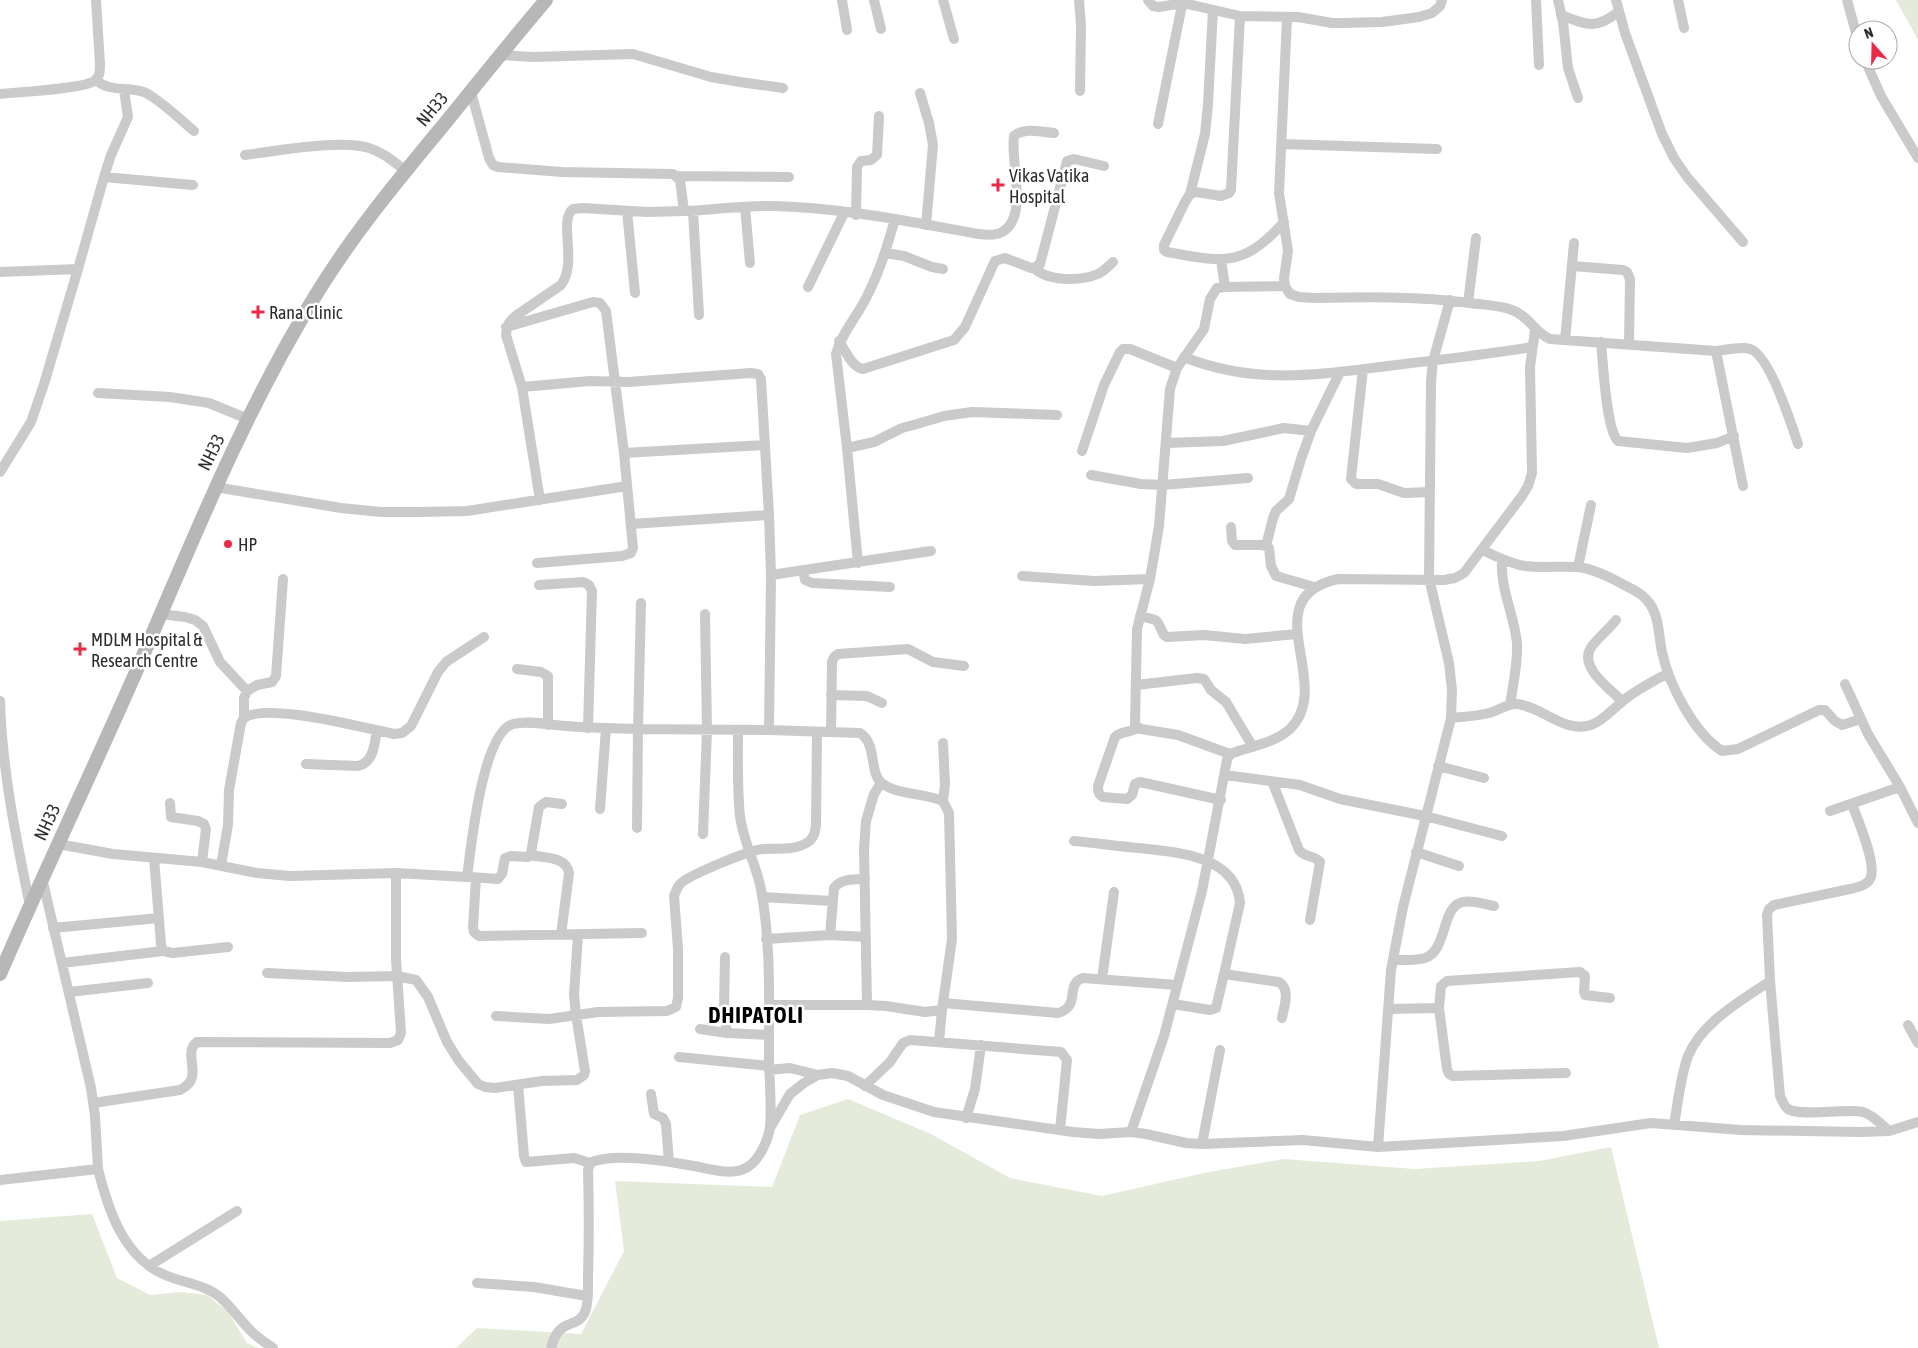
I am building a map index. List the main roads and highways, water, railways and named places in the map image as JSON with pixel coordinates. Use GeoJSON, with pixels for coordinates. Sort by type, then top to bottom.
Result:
{"type":"FeatureCollection","features":[{"type":"Feature","properties":{"kind":"main road","name":"NH33"},"geometry":{"type":"LineString","coordinates":[[0,974],[42,877],[108,734],[215,487],[268,379],[314,297],[367,220],[546,0]]}},
{"type":"Feature","properties":{"kind":"place","name":"Vikas Vatika Hospital"},"geometry":{"type":"Point","coordinates":[998,185]}},
{"type":"Feature","properties":{"kind":"place","name":"Rana Clinic"},"geometry":{"type":"Point","coordinates":[258,312]}},
{"type":"Feature","properties":{"kind":"place","name":"HP"},"geometry":{"type":"Point","coordinates":[228,544]}},
{"type":"Feature","properties":{"kind":"place","name":"MDLM Hospital & Research Centre"},"geometry":{"type":"Point","coordinates":[80,649]}},
{"type":"Feature","properties":{"kind":"district","name":"DHIPATOLI"},"geometry":{"type":"Point","coordinates":[756,1015]}}]}
